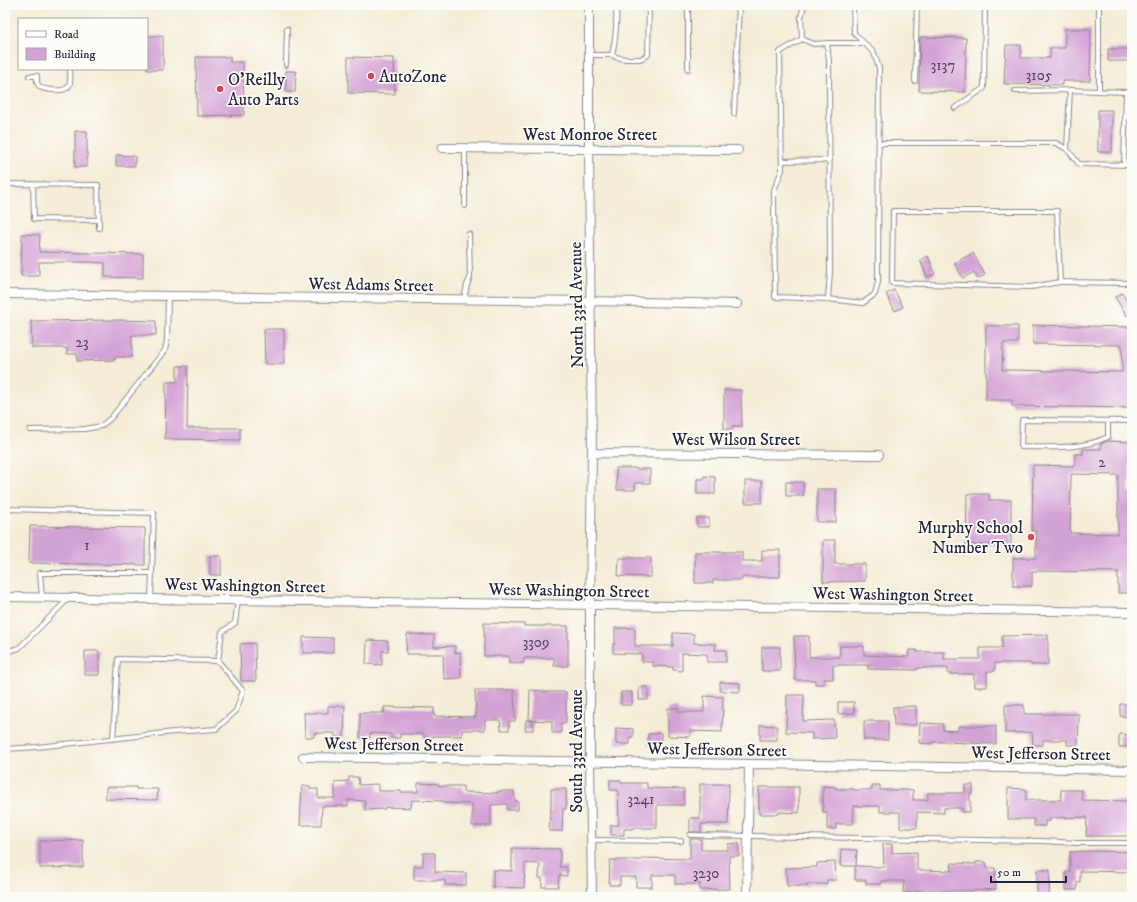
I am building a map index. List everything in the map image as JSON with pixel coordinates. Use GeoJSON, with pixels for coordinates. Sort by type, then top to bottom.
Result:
{"type":"FeatureCollection","features":[{"type":"Feature","properties":{"kind":"street","name":"North 33rd Avenue"},"geometry":{"type":"LineString","coordinates":[[589,5],[592,453],[590,605]]}},
{"type":"Feature","properties":{"kind":"street","name":"West Monroe Street"},"geometry":{"type":"LineString","coordinates":[[442,148],[738,150]]}},
{"type":"Feature","properties":{"kind":"street","name":"West Adams Street"},"geometry":{"type":"LineString","coordinates":[[5,294],[737,304]]}},
{"type":"Feature","properties":{"kind":"street","name":"West Wilson Street"},"geometry":{"type":"LineString","coordinates":[[592,453],[879,455]]}},
{"type":"Feature","properties":{"kind":"street","name":"West Washington Street"},"geometry":{"type":"LineString","coordinates":[[5,597],[1132,612]]}},
{"type":"Feature","properties":{"kind":"street","name":"South 33rd Avenue"},"geometry":{"type":"LineString","coordinates":[[590,605],[592,897]]}},
{"type":"Feature","properties":{"kind":"street","name":"West Jefferson Street"},"geometry":{"type":"LineString","coordinates":[[302,757],[1132,770]]}},
{"type":"Feature","properties":{"kind":"street"},"geometry":{"type":"LineString","coordinates":[[747,897],[749,764]]}},
{"type":"Feature","properties":{"kind":"lane"},"geometry":{"type":"LineString","coordinates":[[612,55],[617,24],[616,5]]}},
{"type":"Feature","properties":{"kind":"lane"},"geometry":{"type":"LineString","coordinates":[[589,55],[612,55],[625,59],[640,59],[648,55],[649,5]]}},
{"type":"Feature","properties":{"kind":"lane"},"geometry":{"type":"LineString","coordinates":[[688,5],[688,68]]}},
{"type":"Feature","properties":{"kind":"lane"},"geometry":{"type":"LineString","coordinates":[[734,114],[739,5]]}},
{"type":"Feature","properties":{"kind":"lane"},"geometry":{"type":"LineString","coordinates":[[802,39],[801,17],[804,5]]}},
{"type":"Feature","properties":{"kind":"lane"},"geometry":{"type":"LineString","coordinates":[[802,39],[780,52],[782,170],[774,190],[775,297],[828,299],[864,303],[875,294],[878,282],[879,68],[874,53],[854,33],[853,5]]}},
{"type":"Feature","properties":{"kind":"lane"},"geometry":{"type":"LineString","coordinates":[[916,81],[917,5]]}},
{"type":"Feature","properties":{"kind":"lane"},"geometry":{"type":"LineString","coordinates":[[955,108],[984,88],[985,5]]}},
{"type":"Feature","properties":{"kind":"lane"},"geometry":{"type":"LineString","coordinates":[[1099,5],[1099,91]]}},
{"type":"Feature","properties":{"kind":"lane"},"geometry":{"type":"LineString","coordinates":[[286,64],[287,29]]}},
{"type":"Feature","properties":{"kind":"lane"},"geometry":{"type":"LineString","coordinates":[[802,39],[814,44],[863,43]]}},
{"type":"Feature","properties":{"kind":"lane"},"geometry":{"type":"LineString","coordinates":[[827,43],[830,61],[830,272],[828,299]]}},
{"type":"Feature","properties":{"kind":"lane"},"geometry":{"type":"LineString","coordinates":[[29,76],[37,76],[37,83],[40,88],[46,90],[61,90],[67,88],[70,83],[70,70]]}},
{"type":"Feature","properties":{"kind":"lane"},"geometry":{"type":"LineString","coordinates":[[1067,149],[1070,90]]}},
{"type":"Feature","properties":{"kind":"lane"},"geometry":{"type":"LineString","coordinates":[[1015,91],[1070,90],[1132,92]]}},
{"type":"Feature","properties":{"kind":"lane"},"geometry":{"type":"LineString","coordinates":[[1124,165],[1126,92]]}},
{"type":"Feature","properties":{"kind":"lane"},"geometry":{"type":"LineString","coordinates":[[879,143],[1056,143],[1067,149],[1079,164],[1132,165]]}},
{"type":"Feature","properties":{"kind":"lane"},"geometry":{"type":"LineString","coordinates":[[465,148],[465,206]]}},
{"type":"Feature","properties":{"kind":"lane"},"geometry":{"type":"LineString","coordinates":[[782,161],[830,160]]}},
{"type":"Feature","properties":{"kind":"lane"},"geometry":{"type":"LineString","coordinates":[[5,184],[98,185],[99,228]]}},
{"type":"Feature","properties":{"kind":"lane"},"geometry":{"type":"LineString","coordinates":[[33,184],[34,219],[99,220]]}},
{"type":"Feature","properties":{"kind":"lane"},"geometry":{"type":"LineString","coordinates":[[1060,282],[1057,211],[893,211],[892,283],[1031,287],[1060,282],[1132,283]]}},
{"type":"Feature","properties":{"kind":"lane"},"geometry":{"type":"LineString","coordinates":[[464,300],[470,278],[469,234]]}},
{"type":"Feature","properties":{"kind":"lane"},"geometry":{"type":"LineString","coordinates":[[30,430],[85,429],[101,426],[111,418],[165,350],[167,341],[168,296]]}},
{"type":"Feature","properties":{"kind":"lane"},"geometry":{"type":"LineString","coordinates":[[1108,421],[1108,437],[1095,443],[1071,447],[1021,447],[1022,420],[1132,421]]}},
{"type":"Feature","properties":{"kind":"lane"},"geometry":{"type":"LineString","coordinates":[[5,509],[154,513],[151,599]]}},
{"type":"Feature","properties":{"kind":"lane"},"geometry":{"type":"LineString","coordinates":[[42,597],[40,573],[152,573]]}},
{"type":"Feature","properties":{"kind":"lane"},"geometry":{"type":"LineString","coordinates":[[5,652],[18,648],[70,597]]}},
{"type":"Feature","properties":{"kind":"lane"},"geometry":{"type":"LineString","coordinates":[[5,749],[216,729],[236,711],[243,691],[218,661],[222,632],[235,623],[238,600]]}},
{"type":"Feature","properties":{"kind":"lane"},"geometry":{"type":"LineString","coordinates":[[112,739],[118,659],[218,661]]}},
{"type":"Feature","properties":{"kind":"lane"},"geometry":{"type":"LineString","coordinates":[[690,835],[1042,841],[1077,843],[1132,842]]}},
{"type":"Feature","properties":{"kind":"lane"},"geometry":{"type":"LineString","coordinates":[[591,840],[681,840]]}},
{"type":"Feature","properties":{"kind":"building"},"geometry":{"type":"Polygon","coordinates":[[[1065,29],[1091,29],[1090,81],[1062,81],[1062,85],[1004,84],[1006,45],[1021,45],[1021,58],[1050,58],[1050,48],[1065,48],[1065,29]]]}},
{"type":"Feature","properties":{"kind":"building"},"geometry":{"type":"Polygon","coordinates":[[[148,36],[163,36],[163,70],[148,70],[148,36]]]}},
{"type":"Feature","properties":{"kind":"building"},"geometry":{"type":"Polygon","coordinates":[[[920,37],[966,38],[965,92],[919,91],[920,37]]]}},
{"type":"Feature","properties":{"kind":"building"},"geometry":{"type":"Polygon","coordinates":[[[1108,49],[1131,49],[1131,61],[1108,61],[1108,49]]]}},
{"type":"Feature","properties":{"kind":"building","name":"O'Reilly Auto Parts"},"geometry":{"type":"Polygon","coordinates":[[[196,57],[230,57],[230,62],[243,62],[244,115],[197,116],[196,57]]]}},
{"type":"Feature","properties":{"kind":"building","name":"AutoZone"},"geometry":{"type":"Polygon","coordinates":[[[348,57],[394,58],[395,94],[348,93],[348,57]]]}},
{"type":"Feature","properties":{"kind":"building"},"geometry":{"type":"Polygon","coordinates":[[[286,71],[296,71],[295,92],[286,92],[286,71]]]}},
{"type":"Feature","properties":{"kind":"building"},"geometry":{"type":"Polygon","coordinates":[[[1098,110],[1112,110],[1112,152],[1098,152],[1098,110]]]}},
{"type":"Feature","properties":{"kind":"building"},"geometry":{"type":"Polygon","coordinates":[[[75,131],[87,131],[87,167],[75,167],[75,131]]]}},
{"type":"Feature","properties":{"kind":"building"},"geometry":{"type":"Polygon","coordinates":[[[116,155],[135,156],[135,166],[116,166],[116,155]]]}},
{"type":"Feature","properties":{"kind":"building"},"geometry":{"type":"Polygon","coordinates":[[[22,234],[40,235],[39,252],[143,254],[143,278],[105,277],[105,263],[91,262],[39,262],[39,276],[21,276],[22,234]]]}},
{"type":"Feature","properties":{"kind":"building"},"geometry":{"type":"Polygon","coordinates":[[[973,253],[985,275],[978,279],[974,272],[963,278],[954,263],[973,253]]]}},
{"type":"Feature","properties":{"kind":"building"},"geometry":{"type":"Polygon","coordinates":[[[928,256],[935,274],[927,277],[920,260],[928,256]]]}},
{"type":"Feature","properties":{"kind":"building"},"geometry":{"type":"Polygon","coordinates":[[[894,290],[903,307],[895,311],[886,294],[894,290]]]}},
{"type":"Feature","properties":{"kind":"building"},"geometry":{"type":"Polygon","coordinates":[[[1122,293],[1127,301],[1132,298],[1132,313],[1127,316],[1115,297],[1122,293]]]}},
{"type":"Feature","properties":{"kind":"building"},"geometry":{"type":"Polygon","coordinates":[[[31,321],[156,321],[156,335],[132,335],[132,357],[115,357],[115,360],[77,361],[77,354],[67,354],[67,348],[32,348],[31,321]]]}},
{"type":"Feature","properties":{"kind":"building"},"geometry":{"type":"Polygon","coordinates":[[[1033,325],[1132,327],[1132,408],[1012,406],[1012,400],[986,400],[986,326],[1018,326],[1018,343],[1003,343],[1002,370],[1122,372],[1122,345],[1033,344],[1033,325]]]}},
{"type":"Feature","properties":{"kind":"building"},"geometry":{"type":"Polygon","coordinates":[[[264,329],[284,329],[284,364],[265,364],[264,329]]]}},
{"type":"Feature","properties":{"kind":"building"},"geometry":{"type":"Polygon","coordinates":[[[177,366],[188,366],[187,428],[240,428],[240,440],[165,439],[166,382],[177,382],[177,366]]]}},
{"type":"Feature","properties":{"kind":"building"},"geometry":{"type":"Polygon","coordinates":[[[724,390],[741,390],[742,426],[732,426],[733,429],[724,429],[724,390]]]}},
{"type":"Feature","properties":{"kind":"building"},"geometry":{"type":"Polygon","coordinates":[[[1107,441],[1130,442],[1129,493],[1132,493],[1132,593],[1118,593],[1118,572],[1032,571],[1032,586],[1013,586],[1013,558],[1036,558],[1036,531],[1032,531],[1033,465],[1075,466],[1075,454],[1083,454],[1083,449],[1101,449],[1101,444],[1107,441]],[[1071,474],[1070,533],[1118,534],[1118,475],[1071,474]]]}},
{"type":"Feature","properties":{"kind":"building"},"geometry":{"type":"Polygon","coordinates":[[[616,468],[650,469],[650,483],[635,483],[635,490],[617,490],[616,468]]]}},
{"type":"Feature","properties":{"kind":"building"},"geometry":{"type":"Polygon","coordinates":[[[704,476],[715,477],[715,494],[697,494],[697,479],[704,479],[704,476]]]}},
{"type":"Feature","properties":{"kind":"building"},"geometry":{"type":"Polygon","coordinates":[[[745,481],[762,481],[762,503],[745,503],[745,481]]]}},
{"type":"Feature","properties":{"kind":"building"},"geometry":{"type":"Polygon","coordinates":[[[786,482],[803,482],[803,496],[786,496],[786,482]]]}},
{"type":"Feature","properties":{"kind":"building"},"geometry":{"type":"Polygon","coordinates":[[[817,489],[836,489],[836,522],[817,522],[817,489]]]}},
{"type":"Feature","properties":{"kind":"building"},"geometry":{"type":"Polygon","coordinates":[[[967,494],[989,494],[989,500],[1011,500],[1011,545],[966,545],[967,494]]]}},
{"type":"Feature","properties":{"kind":"building"},"geometry":{"type":"Polygon","coordinates":[[[697,518],[709,518],[709,527],[697,527],[697,518]]]}},
{"type":"Feature","properties":{"kind":"building"},"geometry":{"type":"Polygon","coordinates":[[[30,526],[145,528],[145,565],[29,563],[30,526]]]}},
{"type":"Feature","properties":{"kind":"building"},"geometry":{"type":"Polygon","coordinates":[[[823,540],[835,540],[835,564],[865,564],[865,581],[823,582],[823,540]]]}},
{"type":"Feature","properties":{"kind":"building"},"geometry":{"type":"Polygon","coordinates":[[[762,550],[780,550],[780,577],[742,577],[742,580],[713,580],[713,583],[695,583],[695,552],[742,552],[742,561],[762,561],[762,550]]]}},
{"type":"Feature","properties":{"kind":"building"},"geometry":{"type":"Polygon","coordinates":[[[210,556],[221,556],[221,575],[210,575],[210,556]]]}},
{"type":"Feature","properties":{"kind":"building"},"geometry":{"type":"Polygon","coordinates":[[[619,558],[651,558],[651,577],[618,576],[619,558]]]}},
{"type":"Feature","properties":{"kind":"building"},"geometry":{"type":"Polygon","coordinates":[[[484,623],[524,624],[524,626],[568,626],[568,666],[554,666],[554,658],[524,658],[524,663],[509,663],[509,656],[484,656],[484,623]]]}},
{"type":"Feature","properties":{"kind":"building"},"geometry":{"type":"Polygon","coordinates":[[[615,628],[635,628],[635,646],[673,646],[673,633],[694,634],[694,643],[716,644],[715,650],[726,650],[726,662],[707,662],[707,654],[682,653],[682,671],[673,670],[673,667],[653,666],[653,662],[642,662],[642,654],[613,653],[613,644],[615,644],[615,628]]]}},
{"type":"Feature","properties":{"kind":"building"},"geometry":{"type":"Polygon","coordinates":[[[407,634],[434,635],[434,647],[455,646],[455,653],[460,652],[461,678],[444,679],[443,654],[406,654],[407,634]]]}},
{"type":"Feature","properties":{"kind":"building"},"geometry":{"type":"Polygon","coordinates":[[[1048,635],[1048,665],[1031,665],[1031,663],[995,663],[995,671],[987,671],[987,687],[974,687],[974,674],[948,674],[948,668],[917,668],[917,670],[868,669],[868,665],[833,665],[833,679],[824,679],[824,684],[815,684],[815,680],[795,680],[794,636],[809,636],[809,657],[840,657],[840,646],[864,646],[864,655],[908,657],[909,650],[917,650],[917,652],[944,652],[944,659],[980,659],[980,648],[1002,648],[1002,636],[1048,635]]]}},
{"type":"Feature","properties":{"kind":"building"},"geometry":{"type":"Polygon","coordinates":[[[303,637],[333,638],[333,653],[303,653],[303,637]]]}},
{"type":"Feature","properties":{"kind":"building"},"geometry":{"type":"Polygon","coordinates":[[[367,640],[388,641],[388,651],[382,651],[382,665],[366,664],[367,640]]]}},
{"type":"Feature","properties":{"kind":"building"},"geometry":{"type":"Polygon","coordinates":[[[255,643],[256,681],[241,681],[240,644],[255,643]]]}},
{"type":"Feature","properties":{"kind":"building"},"geometry":{"type":"Polygon","coordinates":[[[762,647],[780,647],[780,671],[762,671],[762,647]]]}},
{"type":"Feature","properties":{"kind":"building"},"geometry":{"type":"Polygon","coordinates":[[[85,651],[99,651],[99,675],[85,675],[85,651]]]}},
{"type":"Feature","properties":{"kind":"building"},"geometry":{"type":"Polygon","coordinates":[[[720,682],[740,683],[740,692],[720,691],[720,682]]]}},
{"type":"Feature","properties":{"kind":"building"},"geometry":{"type":"Polygon","coordinates":[[[639,687],[648,687],[648,700],[639,700],[639,687]]]}},
{"type":"Feature","properties":{"kind":"building"},"geometry":{"type":"Polygon","coordinates":[[[475,690],[514,690],[515,721],[509,721],[509,730],[501,730],[500,720],[485,720],[485,730],[462,730],[462,736],[433,736],[433,738],[424,738],[424,734],[400,734],[400,738],[391,738],[391,734],[370,733],[370,738],[360,738],[360,713],[384,713],[384,707],[434,708],[434,716],[476,717],[475,690]]]}},
{"type":"Feature","properties":{"kind":"building"},"geometry":{"type":"Polygon","coordinates":[[[530,690],[544,692],[566,692],[566,723],[561,723],[561,733],[552,733],[552,721],[529,720],[530,690]]]}},
{"type":"Feature","properties":{"kind":"building"},"geometry":{"type":"Polygon","coordinates":[[[621,692],[632,692],[632,705],[621,705],[621,692]]]}},
{"type":"Feature","properties":{"kind":"building"},"geometry":{"type":"Polygon","coordinates":[[[787,695],[804,695],[803,721],[834,720],[835,738],[812,739],[812,733],[786,732],[787,695]]]}},
{"type":"Feature","properties":{"kind":"building"},"geometry":{"type":"Polygon","coordinates":[[[704,696],[723,697],[722,732],[690,731],[690,737],[668,736],[668,708],[678,708],[678,712],[704,712],[704,696]]]}},
{"type":"Feature","properties":{"kind":"building"},"geometry":{"type":"Polygon","coordinates":[[[838,702],[854,702],[854,713],[838,714],[838,702]]]}},
{"type":"Feature","properties":{"kind":"building"},"geometry":{"type":"Polygon","coordinates":[[[1120,704],[1132,704],[1132,717],[1120,716],[1120,704]]]}},
{"type":"Feature","properties":{"kind":"building"},"geometry":{"type":"Polygon","coordinates":[[[1005,705],[1024,705],[1024,714],[1079,714],[1078,745],[1067,745],[1067,740],[1043,740],[1043,745],[1033,745],[1032,732],[1005,733],[1005,705]]]}},
{"type":"Feature","properties":{"kind":"building"},"geometry":{"type":"Polygon","coordinates":[[[328,706],[345,706],[344,737],[335,737],[335,733],[314,733],[314,737],[305,737],[304,713],[328,713],[328,706]]]}},
{"type":"Feature","properties":{"kind":"building"},"geometry":{"type":"Polygon","coordinates":[[[916,706],[916,725],[894,725],[893,707],[916,706]]]}},
{"type":"Feature","properties":{"kind":"building"},"geometry":{"type":"Polygon","coordinates":[[[526,720],[533,721],[533,730],[525,730],[526,720]]]}},
{"type":"Feature","properties":{"kind":"building"},"geometry":{"type":"Polygon","coordinates":[[[864,721],[888,721],[888,740],[864,740],[864,721]]]}},
{"type":"Feature","properties":{"kind":"building"},"geometry":{"type":"Polygon","coordinates":[[[920,723],[943,724],[943,730],[958,731],[958,726],[996,726],[996,744],[943,742],[931,742],[931,744],[919,743],[920,723]]]}},
{"type":"Feature","properties":{"kind":"building"},"geometry":{"type":"Polygon","coordinates":[[[760,725],[777,726],[777,740],[760,740],[760,725]]]}},
{"type":"Feature","properties":{"kind":"building"},"geometry":{"type":"Polygon","coordinates":[[[616,728],[633,729],[633,737],[630,737],[630,744],[616,744],[616,728]]]}},
{"type":"Feature","properties":{"kind":"building"},"geometry":{"type":"Polygon","coordinates":[[[661,733],[661,746],[648,746],[648,734],[661,733]]]}},
{"type":"Feature","properties":{"kind":"building"},"geometry":{"type":"Polygon","coordinates":[[[1119,734],[1132,735],[1132,747],[1119,747],[1119,734]]]}},
{"type":"Feature","properties":{"kind":"building"},"geometry":{"type":"Polygon","coordinates":[[[349,777],[358,777],[359,785],[378,784],[378,791],[418,792],[418,783],[439,784],[439,786],[463,786],[463,792],[498,793],[498,791],[514,791],[515,801],[518,801],[518,810],[507,810],[507,804],[491,805],[491,826],[472,826],[472,804],[412,800],[411,808],[385,807],[385,809],[365,810],[365,801],[348,800],[348,806],[322,806],[321,825],[300,825],[302,786],[310,786],[310,789],[318,789],[318,798],[335,798],[335,782],[349,781],[349,777]]]}},
{"type":"Feature","properties":{"kind":"building"},"geometry":{"type":"Polygon","coordinates":[[[610,780],[621,780],[621,783],[647,783],[647,788],[684,789],[684,805],[657,805],[657,828],[624,829],[624,835],[611,835],[611,825],[619,825],[618,790],[610,790],[610,780]]]}},
{"type":"Feature","properties":{"kind":"building"},"geometry":{"type":"Polygon","coordinates":[[[700,784],[729,784],[728,824],[701,824],[701,832],[690,832],[690,818],[700,818],[700,784]]]}},
{"type":"Feature","properties":{"kind":"building"},"geometry":{"type":"Polygon","coordinates":[[[872,785],[880,785],[880,790],[913,790],[913,800],[928,800],[928,793],[965,793],[965,785],[973,785],[973,793],[970,793],[970,812],[962,812],[962,808],[944,808],[944,813],[917,812],[917,828],[900,828],[900,812],[880,812],[880,806],[854,806],[853,824],[836,824],[836,829],[827,829],[827,812],[823,812],[823,786],[836,787],[836,789],[872,790],[872,785]]]}},
{"type":"Feature","properties":{"kind":"building"},"geometry":{"type":"Polygon","coordinates":[[[106,787],[158,789],[157,800],[106,799],[106,787]]]}},
{"type":"Feature","properties":{"kind":"building"},"geometry":{"type":"Polygon","coordinates":[[[759,787],[799,787],[799,813],[779,812],[779,814],[759,814],[759,787]]]}},
{"type":"Feature","properties":{"kind":"building"},"geometry":{"type":"Polygon","coordinates":[[[1008,788],[1026,789],[1026,800],[1061,800],[1061,790],[1082,790],[1082,800],[1130,801],[1130,836],[1086,836],[1087,817],[1050,818],[1050,821],[1045,821],[1045,826],[1034,826],[1034,819],[1008,819],[1008,788]]]}},
{"type":"Feature","properties":{"kind":"building"},"geometry":{"type":"Polygon","coordinates":[[[551,789],[566,789],[566,809],[563,809],[562,831],[549,831],[551,789]]]}},
{"type":"Feature","properties":{"kind":"building"},"geometry":{"type":"Polygon","coordinates":[[[690,839],[701,839],[701,850],[728,850],[728,844],[739,843],[739,856],[729,856],[730,889],[700,890],[700,884],[675,884],[675,875],[652,875],[652,887],[636,887],[636,877],[620,877],[620,885],[609,885],[610,860],[642,860],[642,858],[690,859],[690,839]]]}},
{"type":"Feature","properties":{"kind":"building"},"geometry":{"type":"Polygon","coordinates":[[[83,840],[83,867],[40,868],[40,841],[83,840]]]}},
{"type":"Feature","properties":{"kind":"building"},"geometry":{"type":"Polygon","coordinates":[[[883,844],[892,844],[892,853],[917,852],[917,870],[951,871],[952,863],[976,864],[976,862],[986,862],[987,868],[995,868],[996,889],[968,891],[916,891],[916,893],[903,893],[904,881],[881,881],[881,884],[866,884],[866,880],[855,880],[855,866],[840,866],[841,849],[857,850],[856,866],[884,867],[883,844]]]}},
{"type":"Feature","properties":{"kind":"building"},"geometry":{"type":"Polygon","coordinates":[[[512,848],[560,849],[560,867],[567,867],[567,876],[559,875],[558,887],[542,887],[542,878],[539,878],[540,864],[525,863],[524,888],[493,887],[493,870],[512,871],[512,848]]]}},
{"type":"Feature","properties":{"kind":"building"},"geometry":{"type":"Polygon","coordinates":[[[1070,852],[1132,852],[1132,872],[1080,871],[1080,882],[1077,882],[1077,890],[1066,890],[1066,872],[1070,872],[1070,852]]]}},
{"type":"Feature","properties":{"kind":"building"},"geometry":{"type":"Polygon","coordinates":[[[423,853],[435,853],[435,872],[466,873],[466,885],[445,885],[445,880],[414,880],[414,866],[423,866],[423,853]]]}},
{"type":"Feature","properties":{"kind":"building"},"geometry":{"type":"Polygon","coordinates":[[[835,862],[836,880],[827,880],[827,884],[787,886],[786,868],[817,867],[817,863],[835,862]]]}},
{"type":"Feature","properties":{"kind":"building"},"geometry":{"type":"Polygon","coordinates":[[[1037,870],[1050,870],[1049,897],[1037,897],[1037,870]]]}},
{"type":"Feature","properties":{"kind":"place","name":"AutoZone"},"geometry":{"type":"Point","coordinates":[371,76]}},
{"type":"Feature","properties":{"kind":"place","name":"O'Reilly Auto Parts"},"geometry":{"type":"Point","coordinates":[220,89]}},
{"type":"Feature","properties":{"kind":"place","name":"Murphy School Number Two"},"geometry":{"type":"Point","coordinates":[1031,537]}}]}
